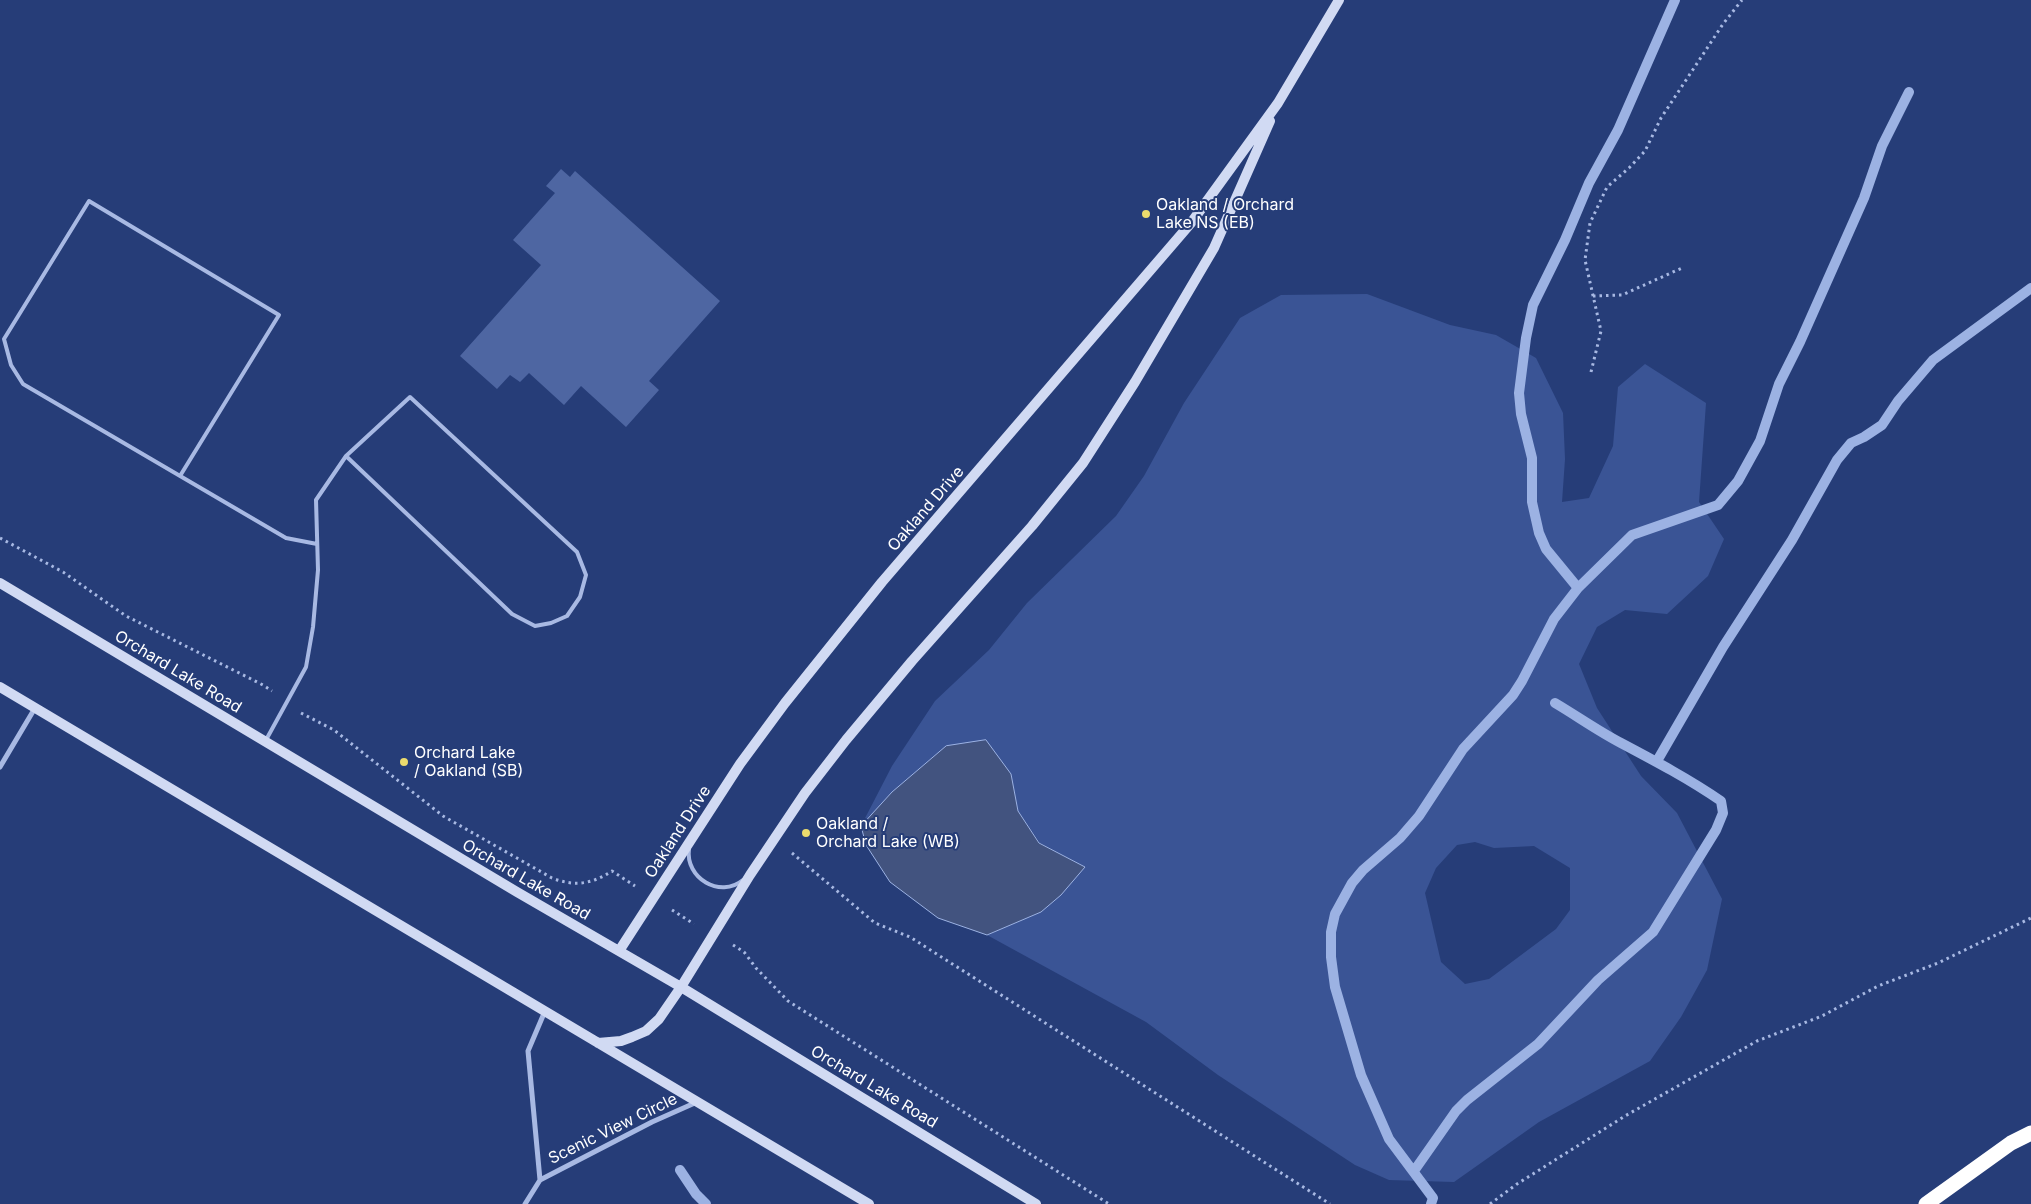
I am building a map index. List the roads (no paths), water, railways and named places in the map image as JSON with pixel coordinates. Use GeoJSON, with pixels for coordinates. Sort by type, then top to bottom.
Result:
{"type":"FeatureCollection","features":[{"type":"Feature","properties":{"kind":"highway"},"geometry":{"type":"LineString","coordinates":[[1926,1204],[1931,1198],[2011,1143],[2031,1133]]}},
{"type":"Feature","properties":{"kind":"main road","name":"Oakland Drive"},"geometry":{"type":"LineString","coordinates":[[619,951],[740,764],[791,695],[882,582],[1190,222],[1278,103],[1339,0]]}},
{"type":"Feature","properties":{"kind":"main road","name":"Oakland Drive"},"geometry":{"type":"LineString","coordinates":[[598,1043],[621,1041],[646,1031],[659,1020],[774,838],[805,793],[846,740],[912,661],[1032,526],[1087,456],[1135,382],[1214,248],[1278,103]]}},
{"type":"Feature","properties":{"kind":"main road","name":"Orchard Lake Road"},"geometry":{"type":"LineString","coordinates":[[0,583],[265,742],[681,987],[1036,1204]]}},
{"type":"Feature","properties":{"kind":"main road"},"geometry":{"type":"LineString","coordinates":[[0,687],[870,1204]]}},
{"type":"Feature","properties":{"kind":"street"},"geometry":{"type":"LineString","coordinates":[[0,767],[35,708]]}},
{"type":"Feature","properties":{"kind":"street","name":"Scenic View Circle"},"geometry":{"type":"LineString","coordinates":[[540,1180],[528,1051],[545,1011]]}},
{"type":"Feature","properties":{"kind":"street","name":"Scenic View Circle"},"geometry":{"type":"LineString","coordinates":[[524,1204],[540,1180],[652,1122],[697,1102]]}},
{"type":"Feature","properties":{"kind":"lane"},"geometry":{"type":"LineString","coordinates":[[180,476],[279,315],[89,200],[4,339],[11,365],[22,384],[286,538],[317,544]]}},
{"type":"Feature","properties":{"kind":"lane"},"geometry":{"type":"LineString","coordinates":[[265,742],[306,666],[313,627],[318,570],[316,500],[346,456],[410,397],[577,552],[586,575],[580,597],[567,616],[551,624],[535,626],[512,614],[346,456]]}},
{"type":"Feature","properties":{"kind":"lane"},"geometry":{"type":"LineString","coordinates":[[691,842],[689,853],[690,865],[706,883],[717,887],[729,887],[740,883],[750,876]]}},
{"type":"Feature","properties":{"kind":"waterway"},"geometry":{"type":"LineString","coordinates":[[1578,588],[1546,549],[1539,533],[1532,502],[1532,458],[1521,414],[1519,393],[1526,338],[1533,305],[1565,240],[1589,183],[1618,130],[1675,0]]}},
{"type":"Feature","properties":{"kind":"waterway"},"geometry":{"type":"LineString","coordinates":[[1431,1204],[1433,1198],[1389,1139],[1361,1075],[1335,987],[1331,957],[1331,932],[1335,914],[1352,883],[1363,870],[1400,838],[1419,816],[1463,749],[1513,695],[1554,619],[1578,588],[1632,535],[1718,505],[1738,481],[1760,441],[1779,384],[1800,342],[1864,198],[1882,146],[1909,92]]}},
{"type":"Feature","properties":{"kind":"waterway"},"geometry":{"type":"LineString","coordinates":[[1657,761],[1723,647],[1792,540],[1837,460],[1851,443],[1882,425],[1898,401],[1933,360],[2031,288]]}},
{"type":"Feature","properties":{"kind":"waterway"},"geometry":{"type":"LineString","coordinates":[[1414,1171],[1456,1111],[1467,1100],[1538,1044],[1598,980],[1653,932],[1716,830],[1723,813],[1721,801],[1709,793],[1672,770],[1604,734],[1555,703]]}},
{"type":"Feature","properties":{"kind":"waterway"},"geometry":{"type":"LineString","coordinates":[[680,1170],[696,1194],[706,1204]]}},
{"type":"Feature","properties":{"kind":"place","name":"Oakland / Orchard Lake NS (EB)"},"geometry":{"type":"Point","coordinates":[1146,214]}},
{"type":"Feature","properties":{"kind":"place","name":"Orchard Lake / Oakland (SB)"},"geometry":{"type":"Point","coordinates":[404,762]}},
{"type":"Feature","properties":{"kind":"place","name":"Oakland / Orchard Lake (WB)"},"geometry":{"type":"Point","coordinates":[806,833]}}]}
